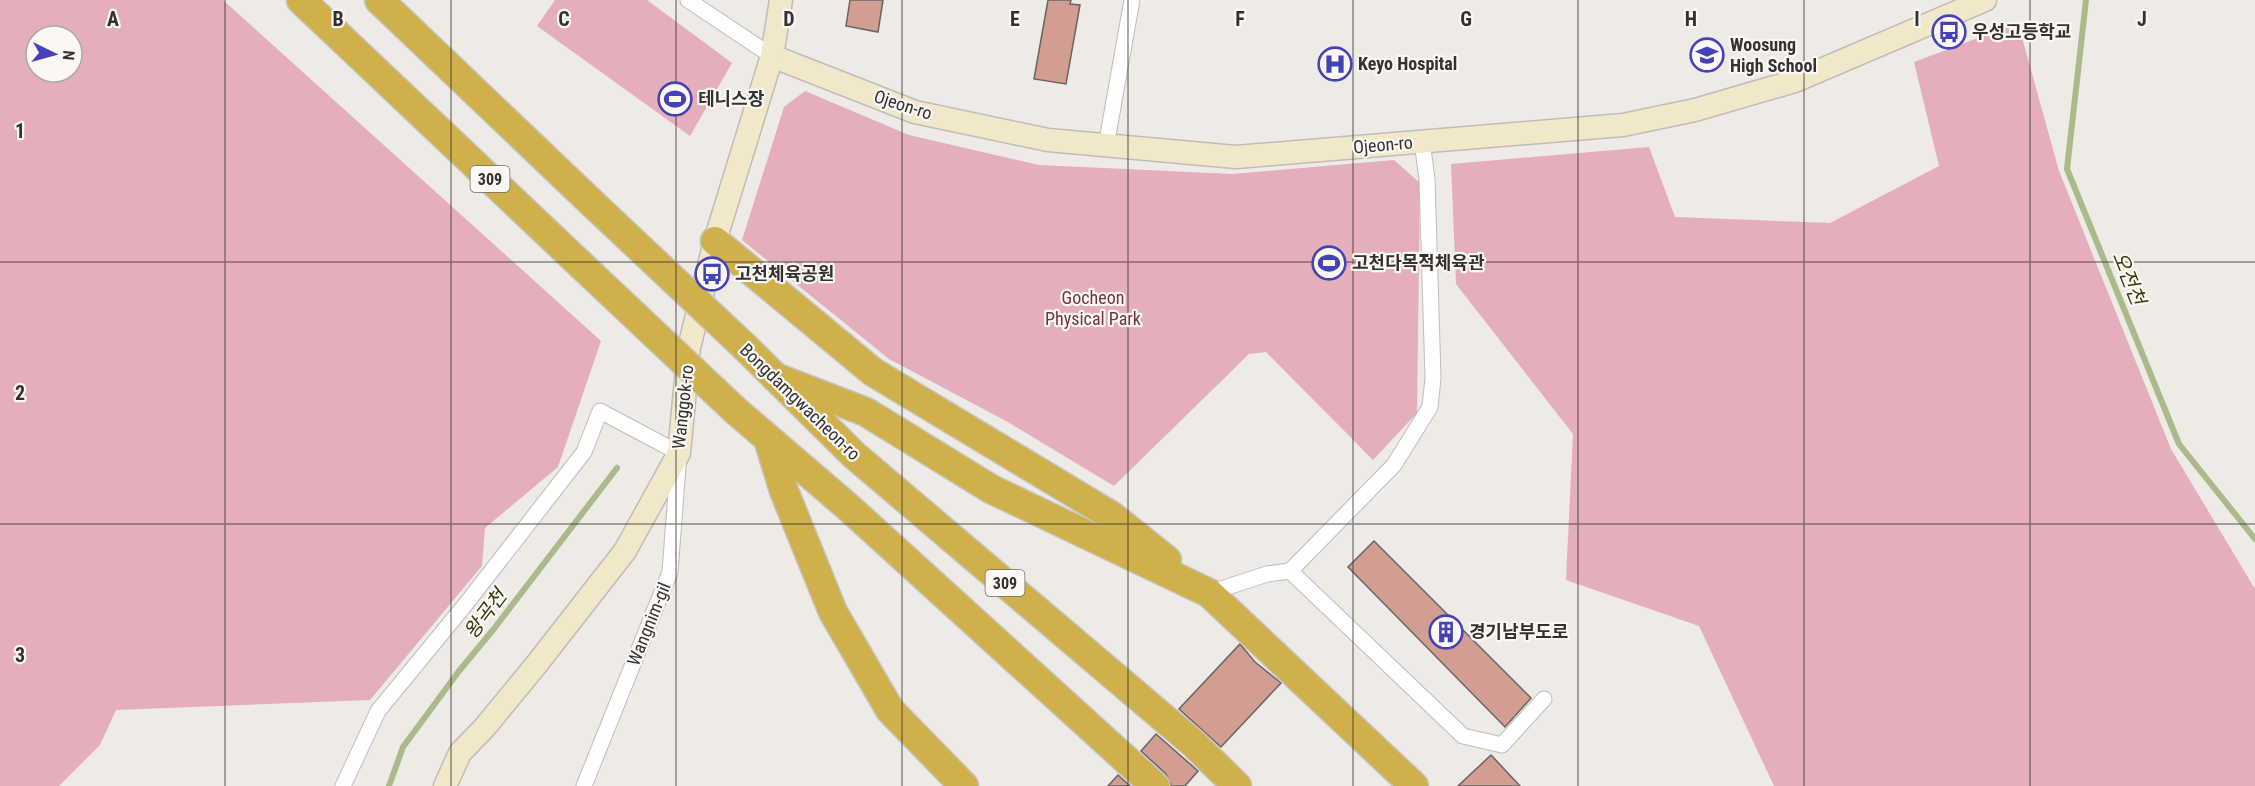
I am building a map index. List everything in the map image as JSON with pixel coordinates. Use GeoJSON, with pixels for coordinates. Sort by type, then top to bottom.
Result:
{"type":"FeatureCollection","features":[{"type":"Feature","properties":{"kind":"highway","name":"309"},"geometry":{"type":"LineString","coordinates":[[301,0],[736,411],[848,507],[1155,786]]}},
{"type":"Feature","properties":{"kind":"highway","name":"Bongdamgwacheon-ro"},"geometry":{"type":"LineString","coordinates":[[382,4],[746,348],[854,455],[1193,743],[1237,786]]}},
{"type":"Feature","properties":{"kind":"highway"},"geometry":{"type":"LineString","coordinates":[[715,241],[873,372],[1112,516],[1209,592],[1414,786]]}},
{"type":"Feature","properties":{"kind":"highway"},"geometry":{"type":"LineString","coordinates":[[775,377],[866,412],[991,489],[1209,592]]}},
{"type":"Feature","properties":{"kind":"highway"},"geometry":{"type":"LineString","coordinates":[[768,439],[784,491],[833,612],[890,710],[964,786]]}},
{"type":"Feature","properties":{"kind":"street"},"geometry":{"type":"LineString","coordinates":[[688,0],[772,56]]}},
{"type":"Feature","properties":{"kind":"street","name":"Wanggok-ro"},"geometry":{"type":"LineString","coordinates":[[445,786],[460,753],[485,727],[536,665],[625,552],[679,453],[689,348],[715,241],[772,56],[781,0]]}},
{"type":"Feature","properties":{"kind":"street"},"geometry":{"type":"LineString","coordinates":[[1106,146],[1132,0]]}},
{"type":"Feature","properties":{"kind":"street","name":"Ojeon-ro"},"geometry":{"type":"LineString","coordinates":[[772,56],[915,112],[1048,140],[1236,157],[1623,125],[1695,110],[1795,81],[1985,0]]}},
{"type":"Feature","properties":{"kind":"street"},"geometry":{"type":"LineString","coordinates":[[1209,592],[1267,574],[1290,571],[1394,465],[1430,407],[1433,355],[1427,179],[1422,141]]}},
{"type":"Feature","properties":{"kind":"street"},"geometry":{"type":"LineString","coordinates":[[343,786],[378,711],[465,605],[584,452],[600,411],[679,453]]}},
{"type":"Feature","properties":{"kind":"street","name":"Wangnim-gil"},"geometry":{"type":"LineString","coordinates":[[584,786],[670,572],[679,453]]}},
{"type":"Feature","properties":{"kind":"street"},"geometry":{"type":"LineString","coordinates":[[1290,571],[1463,735],[1502,745],[1544,699]]}},
{"type":"Feature","properties":{"kind":"green space"},"geometry":{"type":"Polygon","coordinates":[[[0,0],[223,0],[601,341],[558,467],[485,528],[482,566],[370,700],[116,710],[100,745],[59,786],[0,786],[0,0]]]}},
{"type":"Feature","properties":{"kind":"green space","name":"테니스장"},"geometry":{"type":"Polygon","coordinates":[[[555,0],[647,0],[732,63],[690,136],[537,26],[555,0]]]}},
{"type":"Feature","properties":{"kind":"green space"},"geometry":{"type":"Polygon","coordinates":[[[2018,23],[2059,171],[2171,449],[2255,589],[2255,786],[1774,786],[1699,626],[1566,580],[1573,434],[1456,284],[1451,164],[1649,147],[1675,217],[1830,223],[1939,166],[1914,62],[2018,23]]]}},
{"type":"Feature","properties":{"kind":"green space","name":"Gocheon Physical Park"},"geometry":{"type":"Polygon","coordinates":[[[805,91],[909,135],[1039,165],[1233,174],[1394,160],[1420,183],[1417,413],[1373,460],[1266,352],[1249,354],[1114,486],[1006,421],[889,359],[742,240],[784,107],[805,91]]]}},
{"type":"Feature","properties":{"kind":"building"},"geometry":{"type":"Polygon","coordinates":[[[850,0],[883,0],[878,32],[846,26],[850,0]]]}},
{"type":"Feature","properties":{"kind":"building"},"geometry":{"type":"Polygon","coordinates":[[[1048,0],[1071,0],[1070,4],[1080,5],[1066,84],[1034,79],[1048,0]]]}},
{"type":"Feature","properties":{"kind":"building","name":"경기남부도로"},"geometry":{"type":"Polygon","coordinates":[[[1374,541],[1531,698],[1505,727],[1348,567],[1374,541]]]}},
{"type":"Feature","properties":{"kind":"building"},"geometry":{"type":"Polygon","coordinates":[[[1240,644],[1255,662],[1281,683],[1221,747],[1179,709],[1240,644]]]}},
{"type":"Feature","properties":{"kind":"building"},"geometry":{"type":"Polygon","coordinates":[[[1156,734],[1198,771],[1185,786],[1171,786],[1166,774],[1141,751],[1156,734]]]}},
{"type":"Feature","properties":{"kind":"building"},"geometry":{"type":"Polygon","coordinates":[[[1491,755],[1520,786],[1458,786],[1491,755]]]}},
{"type":"Feature","properties":{"kind":"building"},"geometry":{"type":"Polygon","coordinates":[[[1118,775],[1130,786],[1108,786],[1118,775]]]}},
{"type":"Feature","properties":{"kind":"waterway","name":"오전천"},"geometry":{"type":"LineString","coordinates":[[2086,0],[2067,169],[2179,444],[2255,539]]}},
{"type":"Feature","properties":{"kind":"waterway","name":"왕곡천"},"geometry":{"type":"LineString","coordinates":[[389,786],[403,747],[459,671],[617,468]]}},
{"type":"Feature","properties":{"kind":"place","name":"우성고등학교"},"geometry":{"type":"Point","coordinates":[1949,32]}},
{"type":"Feature","properties":{"kind":"place","name":"Woosung High School"},"geometry":{"type":"Point","coordinates":[1707,55]}},
{"type":"Feature","properties":{"kind":"place","name":"Keyo Hospital"},"geometry":{"type":"Point","coordinates":[1335,64]}},
{"type":"Feature","properties":{"kind":"place","name":"테니스장"},"geometry":{"type":"Point","coordinates":[675,99]}},
{"type":"Feature","properties":{"kind":"place","name":"고천다목적체육관"},"geometry":{"type":"Point","coordinates":[1329,263]}},
{"type":"Feature","properties":{"kind":"place","name":"고천체육공원"},"geometry":{"type":"Point","coordinates":[712,274]}},
{"type":"Feature","properties":{"kind":"place","name":"경기남부도로"},"geometry":{"type":"Point","coordinates":[1446,632]}}]}
